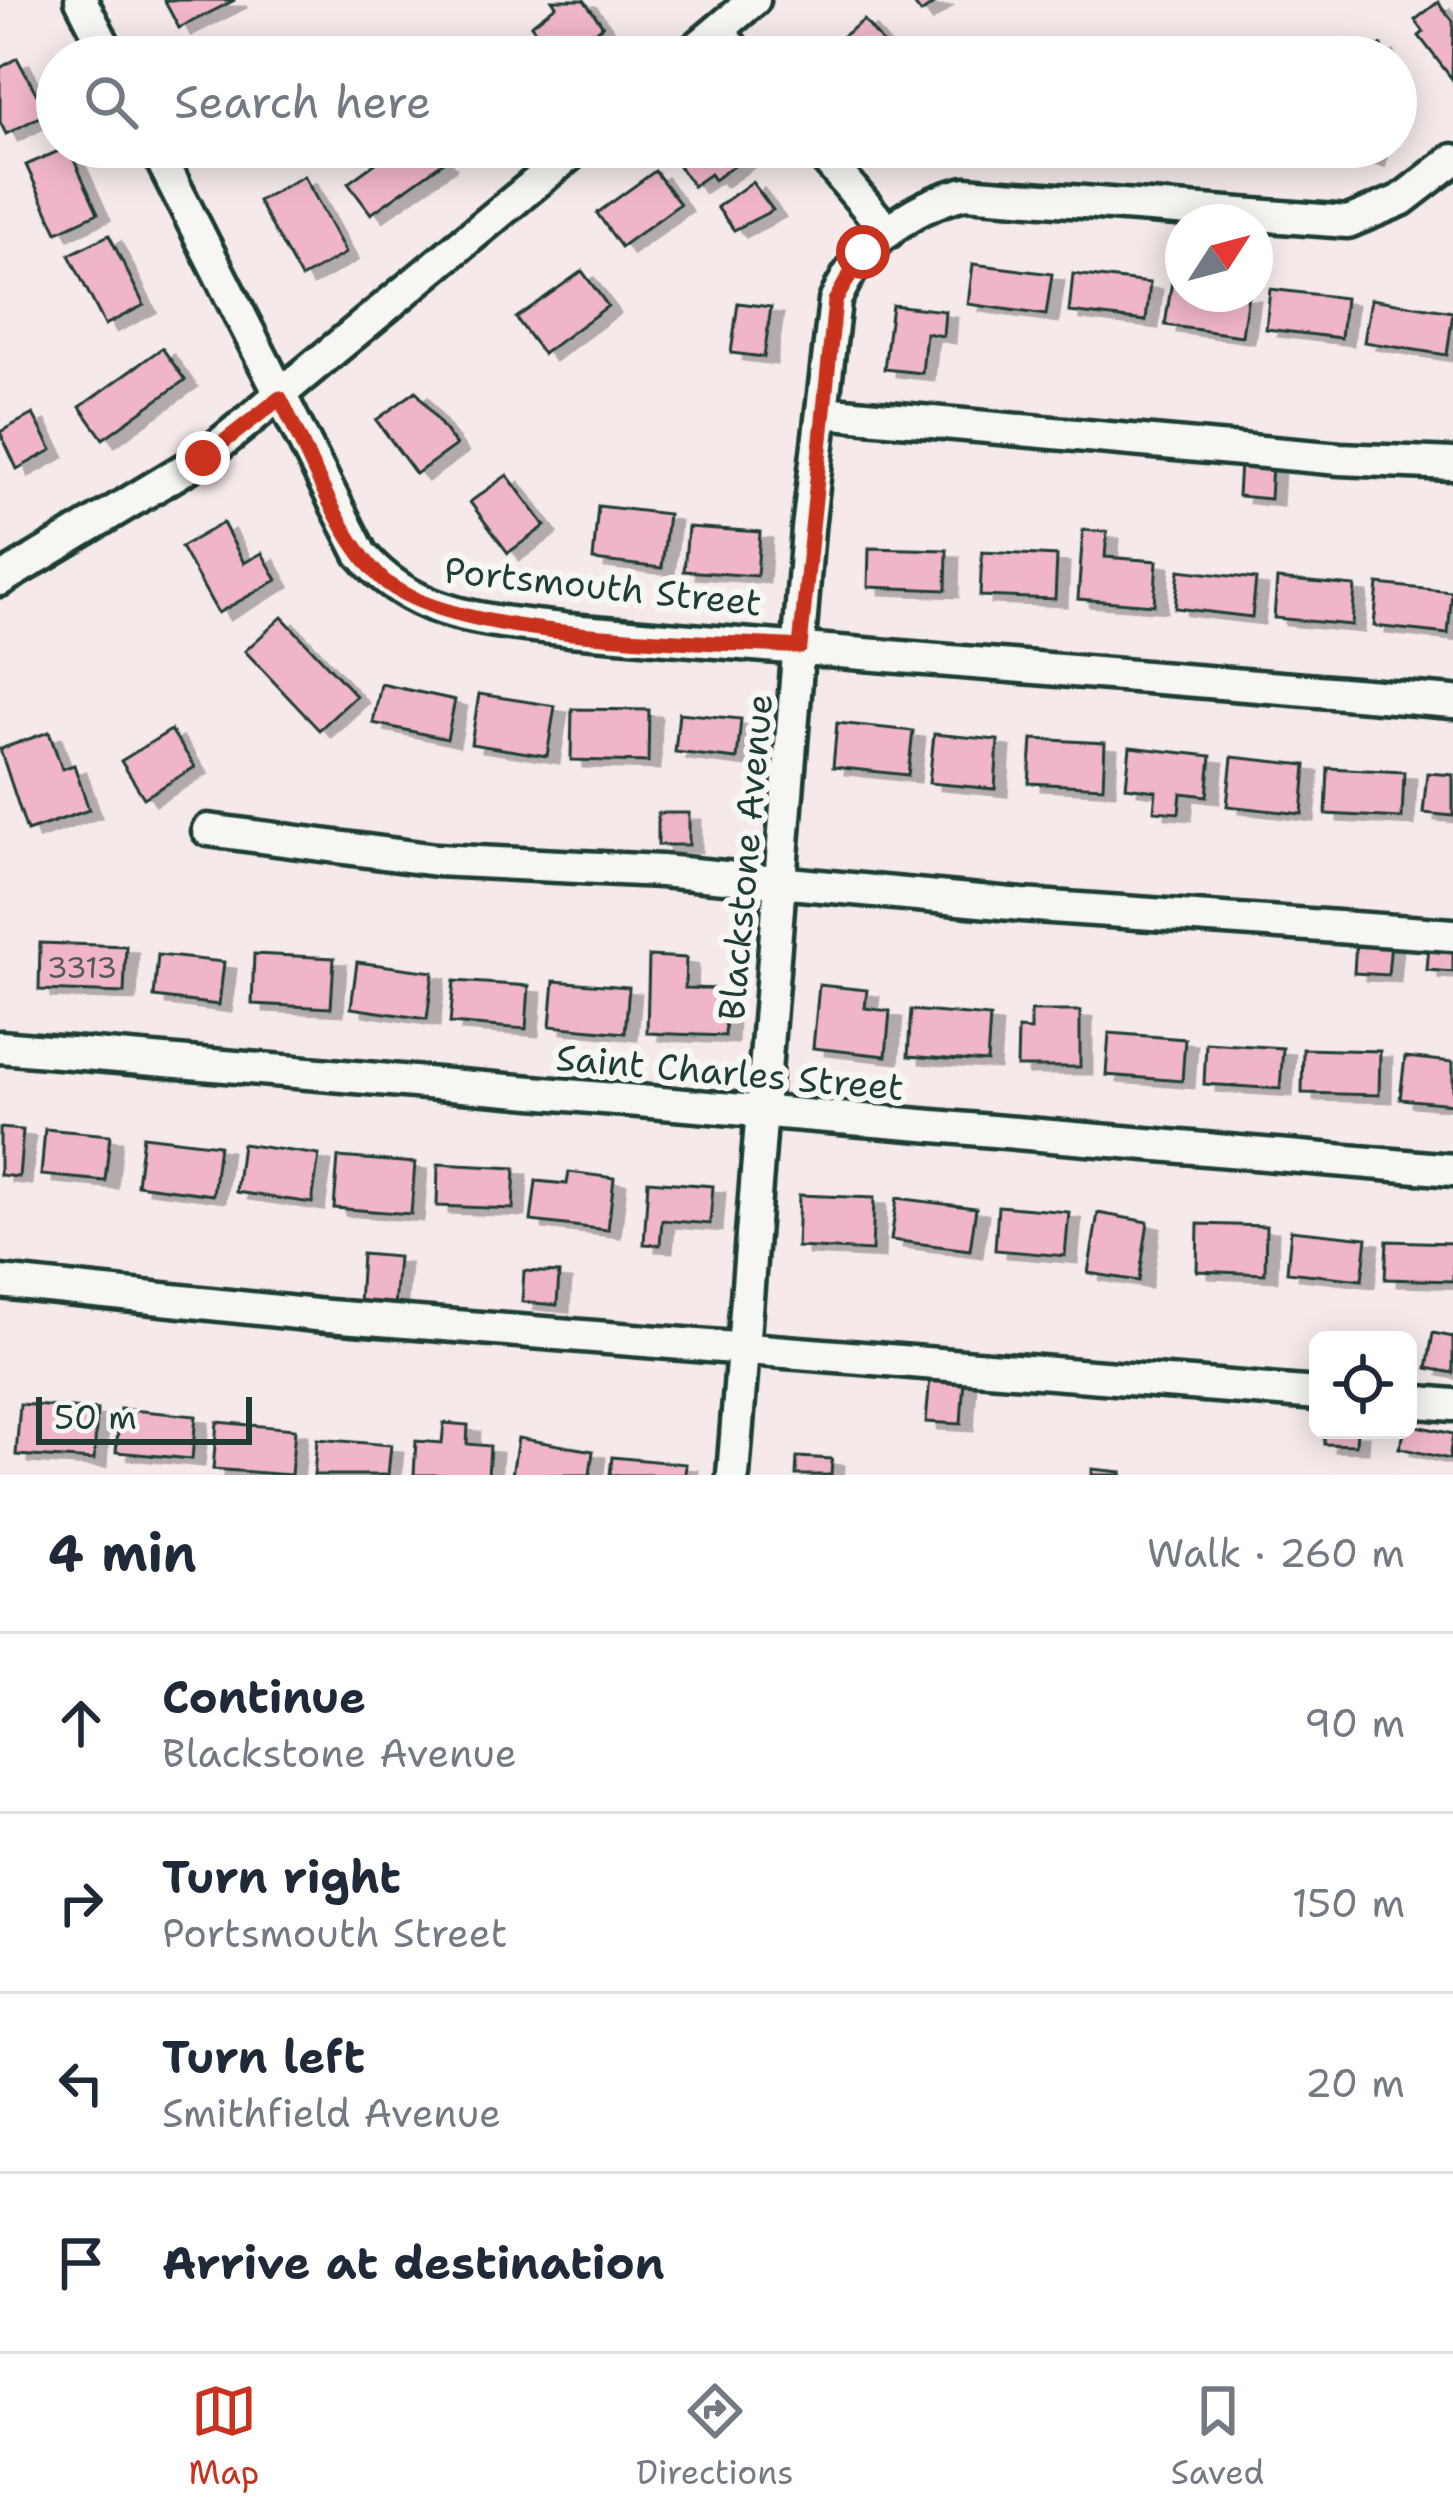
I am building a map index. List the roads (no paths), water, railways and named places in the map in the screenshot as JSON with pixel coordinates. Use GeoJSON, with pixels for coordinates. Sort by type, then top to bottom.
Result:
{"type":"FeatureCollection","features":[{"type":"Feature","properties":{"kind":"street"},"geometry":{"type":"LineString","coordinates":[[81,0],[99,36]]}},
{"type":"Feature","properties":{"kind":"street"},"geometry":{"type":"LineString","coordinates":[[712,36],[754,0]]}},
{"type":"Feature","properties":{"kind":"street"},"geometry":{"type":"LineString","coordinates":[[718,31],[722,36]]}},
{"type":"Feature","properties":{"kind":"street","name":"Blackstone Avenue"},"geometry":{"type":"LineString","coordinates":[[734,1475],[800,647],[835,301],[863,252],[887,232],[925,207],[965,193],[1348,222],[1400,200],[1453,160]]}},
{"type":"Feature","properties":{"kind":"street","name":"Portsmouth Street"},"geometry":{"type":"LineString","coordinates":[[165,168],[361,554],[381,578],[428,608],[569,629],[1453,702]]}},
{"type":"Feature","properties":{"kind":"street"},"geometry":{"type":"LineString","coordinates":[[0,580],[203,458],[554,168]]}},
{"type":"Feature","properties":{"kind":"street"},"geometry":{"type":"LineString","coordinates":[[834,168],[887,232]]}},
{"type":"Feature","properties":{"kind":"street"},"geometry":{"type":"LineString","coordinates":[[822,412],[1340,459],[1453,464]]}},
{"type":"Feature","properties":{"kind":"street"},"geometry":{"type":"LineString","coordinates":[[208,830],[436,860],[1453,935]]}},
{"type":"Feature","properties":{"kind":"street","name":"Saint Charles Street"},"geometry":{"type":"LineString","coordinates":[[0,1047],[1453,1170]]}},
{"type":"Feature","properties":{"kind":"street"},"geometry":{"type":"LineString","coordinates":[[0,1282],[316,1315],[1309,1393]]}},
{"type":"Feature","properties":{"kind":"street"},"geometry":{"type":"LineString","coordinates":[[1417,1402],[1453,1405]]}}]}
